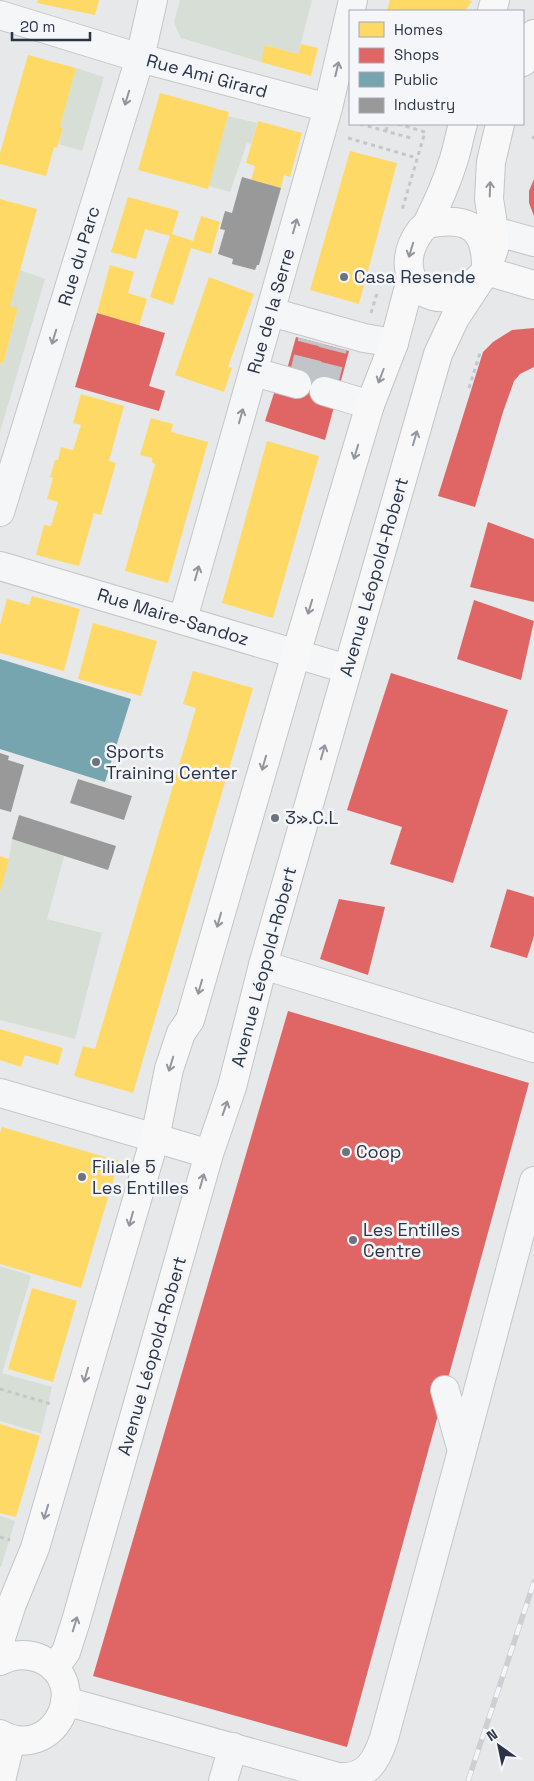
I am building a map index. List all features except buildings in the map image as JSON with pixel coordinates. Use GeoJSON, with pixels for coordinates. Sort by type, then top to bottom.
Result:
{"type":"FeatureCollection","features":[{"type":"Feature","properties":{"kind":"main road"},"geometry":{"type":"LineString","coordinates":[[524,59],[534,34]]}},
{"type":"Feature","properties":{"kind":"main road"},"geometry":{"type":"LineString","coordinates":[[2,1781],[5,1736],[22,1740],[32,1739],[47,1733],[63,1712],[66,1701],[64,1683],[54,1668],[34,1656],[23,1654],[1,1661],[1,1638],[12,1604],[35,1548],[154,1138],[169,1069],[181,1032],[190,1020],[370,405],[394,343],[411,279],[408,268],[409,256],[414,240],[427,224],[452,166],[463,125]]}},
{"type":"Feature","properties":{"kind":"main road","name":"Avenue Léopold-Robert"},"geometry":{"type":"LineString","coordinates":[[54,1668],[66,1652],[76,1621],[209,1154],[232,1087],[263,965],[438,354],[455,318],[486,271],[494,248],[494,231],[489,199],[491,162],[500,125]]}},
{"type":"Feature","properties":{"kind":"main road"},"geometry":{"type":"LineString","coordinates":[[427,224],[455,221],[468,225],[475,229],[483,241],[487,255],[486,271],[534,285]]}},
{"type":"Feature","properties":{"kind":"main road","name":"Avenue Léopold-Robert"},"geometry":{"type":"LineString","coordinates":[[411,279],[420,290],[433,296],[442,297],[456,294],[465,289],[486,271]]}},
{"type":"Feature","properties":{"kind":"main road"},"geometry":{"type":"LineString","coordinates":[[154,1138],[209,1154]]}},
{"type":"Feature","properties":{"kind":"street","name":"Rue du Parc"},"geometry":{"type":"LineString","coordinates":[[0,512],[140,58],[153,0]]}},
{"type":"Feature","properties":{"kind":"street","name":"Rue de la Serre"},"geometry":{"type":"LineString","coordinates":[[183,620],[328,108],[349,14]]}},
{"type":"Feature","properties":{"kind":"street","name":"Rue Ami Girard"},"geometry":{"type":"LineString","coordinates":[[3,16],[140,58],[328,108]]}},
{"type":"Feature","properties":{"kind":"street"},"geometry":{"type":"LineString","coordinates":[[494,231],[534,242]]}},
{"type":"Feature","properties":{"kind":"street"},"geometry":{"type":"LineString","coordinates":[[271,312],[325,336],[364,338],[394,343]]}},
{"type":"Feature","properties":{"kind":"street"},"geometry":{"type":"LineString","coordinates":[[254,372],[297,384]]}},
{"type":"Feature","properties":{"kind":"street"},"geometry":{"type":"LineString","coordinates":[[324,392],[370,405]]}},
{"type":"Feature","properties":{"kind":"street","name":"Rue Maire-Sandoz"},"geometry":{"type":"LineString","coordinates":[[0,566],[347,669]]}},
{"type":"Feature","properties":{"kind":"street"},"geometry":{"type":"LineString","coordinates":[[263,965],[534,1048]]}},
{"type":"Feature","properties":{"kind":"street"},"geometry":{"type":"LineString","coordinates":[[0,1093],[154,1138]]}},
{"type":"Feature","properties":{"kind":"street"},"geometry":{"type":"LineString","coordinates":[[66,1701],[338,1777],[366,1776],[378,1755],[384,1738],[534,1181]]}},
{"type":"Feature","properties":{"kind":"street"},"geometry":{"type":"LineString","coordinates":[[444,1390],[462,1451]]}},
{"type":"Feature","properties":{"kind":"street"},"geometry":{"type":"LineString","coordinates":[[223,1781],[234,1747]]}},
{"type":"Feature","properties":{"kind":"path"},"geometry":{"type":"LineString","coordinates":[[364,125],[411,138]]}},
{"type":"Feature","properties":{"kind":"path"},"geometry":{"type":"LineString","coordinates":[[386,131],[388,125]]}},
{"type":"Feature","properties":{"kind":"path"},"geometry":{"type":"LineString","coordinates":[[402,125],[414,128]]}},
{"type":"Feature","properties":{"kind":"path"},"geometry":{"type":"LineString","coordinates":[[345,137],[417,158]]}},
{"type":"Feature","properties":{"kind":"path"},"geometry":{"type":"LineString","coordinates":[[469,388],[480,353]]}},
{"type":"Feature","properties":{"kind":"path"},"geometry":{"type":"LineString","coordinates":[[0,1389],[46,1402]]}},
{"type":"Feature","properties":{"kind":"shaded area"},"geometry":{"type":"Polygon","coordinates":[[[180,0],[312,0],[298,54],[266,45],[261,62],[181,38],[174,22],[180,0]]]}},
{"type":"Feature","properties":{"kind":"shaded area"},"geometry":{"type":"Polygon","coordinates":[[[76,68],[104,77],[82,151],[59,144],[63,128],[60,126],[76,68]]]}},
{"type":"Feature","properties":{"kind":"shaded area"},"geometry":{"type":"Polygon","coordinates":[[[228,116],[257,123],[251,144],[247,143],[230,192],[208,186],[228,116]]]}},
{"type":"Feature","properties":{"kind":"shaded area"},"geometry":{"type":"Polygon","coordinates":[[[20,270],[45,279],[0,432],[0,363],[3,364],[18,309],[10,306],[20,270]]]}},
{"type":"Feature","properties":{"kind":"shaded area"},"geometry":{"type":"Polygon","coordinates":[[[12,839],[64,856],[47,919],[102,933],[75,1039],[0,1020],[0,892],[12,839]]]}},
{"type":"Feature","properties":{"kind":"shaded area"},"geometry":{"type":"Polygon","coordinates":[[[0,1266],[31,1276],[2,1373],[52,1387],[41,1433],[0,1421],[0,1266]]]}},
{"type":"Feature","properties":{"kind":"shaded area"},"geometry":{"type":"Polygon","coordinates":[[[0,1516],[15,1521],[1,1567],[0,1566],[0,1516]]]}},
{"type":"Feature","properties":{"kind":"tunnel"},"geometry":{"type":"LineString","coordinates":[[301,385],[312,341]]}},
{"type":"Feature","properties":{"kind":"tunnel"},"geometry":{"type":"LineString","coordinates":[[322,391],[333,347]]}},
{"type":"Feature","properties":{"kind":"railway"},"geometry":{"type":"LineString","coordinates":[[468,1781],[534,1582]]}},
{"type":"Feature","properties":{"kind":"place","name":"Casa Resende"},"geometry":{"type":"Point","coordinates":[344,277]}},
{"type":"Feature","properties":{"kind":"place","name":"Sports Training Center"},"geometry":{"type":"Point","coordinates":[96,762]}},
{"type":"Feature","properties":{"kind":"place","name":"3».C.L"},"geometry":{"type":"Point","coordinates":[275,818]}},
{"type":"Feature","properties":{"kind":"place","name":"Coop"},"geometry":{"type":"Point","coordinates":[346,1152]}},
{"type":"Feature","properties":{"kind":"place","name":"Filiale 5 Les Entilles"},"geometry":{"type":"Point","coordinates":[82,1177]}},
{"type":"Feature","properties":{"kind":"place","name":"Les Entilles Centre"},"geometry":{"type":"Point","coordinates":[353,1240]}}]}
